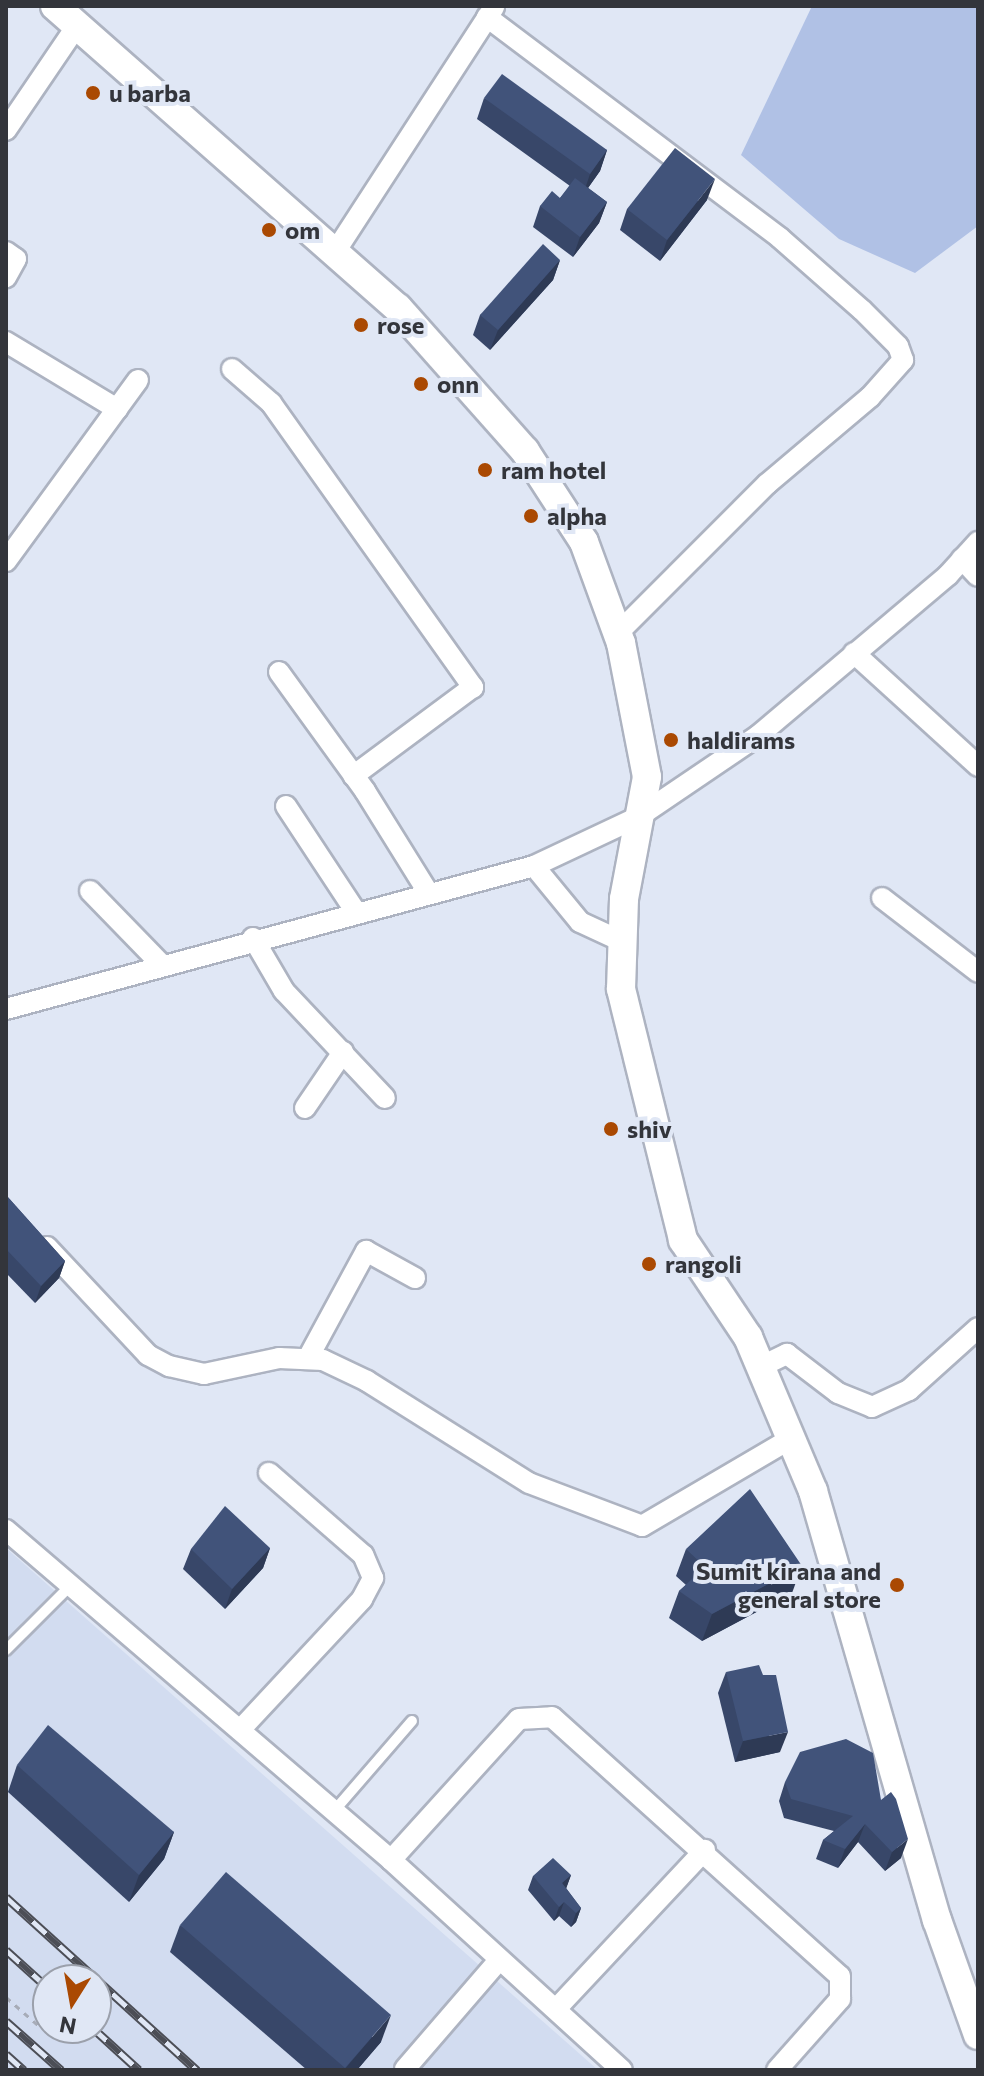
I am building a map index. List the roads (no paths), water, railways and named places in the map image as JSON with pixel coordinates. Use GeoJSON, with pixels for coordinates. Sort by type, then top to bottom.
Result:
{"type":"FeatureCollection","features":[{"type":"Feature","properties":{"kind":"main road"},"geometry":{"type":"LineString","coordinates":[[55,6],[398,308],[525,451],[584,542],[618,633],[647,777],[638,817],[623,942],[621,989],[683,1240],[762,1366],[813,1491],[942,1935],[978,2035]]}},
{"type":"Feature","properties":{"kind":"street"},"geometry":{"type":"LineString","coordinates":[[335,252],[491,12],[780,238],[898,346],[903,360],[870,397],[778,473],[618,633]]}},
{"type":"Feature","properties":{"kind":"street"},"geometry":{"type":"LineString","coordinates":[[6,130],[78,24]]}},
{"type":"Feature","properties":{"kind":"street"},"geometry":{"type":"LineString","coordinates":[[6,252],[16,259],[6,277]]}},
{"type":"Feature","properties":{"kind":"street"},"geometry":{"type":"LineString","coordinates":[[6,342],[117,409]]}},
{"type":"Feature","properties":{"kind":"street"},"geometry":{"type":"LineString","coordinates":[[232,369],[271,403],[473,687],[353,776]]}},
{"type":"Feature","properties":{"kind":"street"},"geometry":{"type":"LineString","coordinates":[[6,561],[138,380]]}},
{"type":"Feature","properties":{"kind":"street"},"geometry":{"type":"LineString","coordinates":[[6,1009],[253,938],[534,866],[638,817],[738,751],[978,542]]}},
{"type":"Feature","properties":{"kind":"street"},"geometry":{"type":"LineString","coordinates":[[962,559],[978,576]]}},
{"type":"Feature","properties":{"kind":"street"},"geometry":{"type":"LineString","coordinates":[[854,653],[978,766]]}},
{"type":"Feature","properties":{"kind":"street"},"geometry":{"type":"LineString","coordinates":[[279,672],[353,776],[429,894]]}},
{"type":"Feature","properties":{"kind":"street"},"geometry":{"type":"LineString","coordinates":[[286,806],[356,912]]}},
{"type":"Feature","properties":{"kind":"street"},"geometry":{"type":"LineString","coordinates":[[534,866],[580,922],[623,942]]}},
{"type":"Feature","properties":{"kind":"street"},"geometry":{"type":"LineString","coordinates":[[90,891],[161,964]]}},
{"type":"Feature","properties":{"kind":"street"},"geometry":{"type":"LineString","coordinates":[[882,898],[978,972]]}},
{"type":"Feature","properties":{"kind":"street"},"geometry":{"type":"LineString","coordinates":[[253,938],[284,991],[385,1098]]}},
{"type":"Feature","properties":{"kind":"street"},"geometry":{"type":"LineString","coordinates":[[305,1108],[343,1052]]}},
{"type":"Feature","properties":{"kind":"street"},"geometry":{"type":"LineString","coordinates":[[37,1236],[148,1355],[169,1366],[204,1374],[308,1358],[367,1381],[529,1483],[642,1526],[790,1439]]}},
{"type":"Feature","properties":{"kind":"street"},"geometry":{"type":"LineString","coordinates":[[308,1358],[362,1254],[372,1252],[415,1278]]}},
{"type":"Feature","properties":{"kind":"street"},"geometry":{"type":"LineString","coordinates":[[762,1366],[787,1354],[838,1393],[872,1407],[909,1390],[978,1328]]}},
{"type":"Feature","properties":{"kind":"street"},"geometry":{"type":"LineString","coordinates":[[240,1730],[362,1599],[373,1578],[363,1555],[269,1473]]}},
{"type":"Feature","properties":{"kind":"street"},"geometry":{"type":"LineString","coordinates":[[6,1530],[391,1860],[622,2070]]}},
{"type":"Feature","properties":{"kind":"street"},"geometry":{"type":"LineString","coordinates":[[391,1860],[519,1719],[541,1714],[562,1722],[834,1969],[843,1984],[840,1999],[777,2070]]}},
{"type":"Feature","properties":{"kind":"street"},"geometry":{"type":"LineString","coordinates":[[556,2009],[705,1850]]}},
{"type":"Feature","properties":{"kind":"street"},"geometry":{"type":"LineString","coordinates":[[405,2069],[499,1960]]}},
{"type":"Feature","properties":{"kind":"lane"},"geometry":{"type":"LineString","coordinates":[[6,1650],[71,1585]]}},
{"type":"Feature","properties":{"kind":"lane"},"geometry":{"type":"LineString","coordinates":[[334,1811],[412,1721]]}},
{"type":"Feature","properties":{"kind":"railway"},"geometry":{"type":"LineString","coordinates":[[6,1897],[197,2070]]}},
{"type":"Feature","properties":{"kind":"railway"},"geometry":{"type":"LineString","coordinates":[[6,1950],[32,1974]]}},
{"type":"Feature","properties":{"kind":"railway"},"geometry":{"type":"LineString","coordinates":[[6,2021],[61,2070]]}},
{"type":"Feature","properties":{"kind":"railway"},"geometry":{"type":"LineString","coordinates":[[111,2044],[139,2070]]}},
{"type":"Feature","properties":{"kind":"railway"},"geometry":{"type":"LineString","coordinates":[[6,2054],[24,2070]]}},
{"type":"Feature","properties":{"kind":"place","name":"u barba"},"geometry":{"type":"Point","coordinates":[93,93]}},
{"type":"Feature","properties":{"kind":"place","name":"om"},"geometry":{"type":"Point","coordinates":[269,230]}},
{"type":"Feature","properties":{"kind":"place","name":"rose"},"geometry":{"type":"Point","coordinates":[361,325]}},
{"type":"Feature","properties":{"kind":"place","name":"onn"},"geometry":{"type":"Point","coordinates":[421,384]}},
{"type":"Feature","properties":{"kind":"place","name":"ram hotel"},"geometry":{"type":"Point","coordinates":[485,470]}},
{"type":"Feature","properties":{"kind":"place","name":"alpha"},"geometry":{"type":"Point","coordinates":[531,516]}},
{"type":"Feature","properties":{"kind":"place","name":"haldirams"},"geometry":{"type":"Point","coordinates":[671,740]}},
{"type":"Feature","properties":{"kind":"place","name":"shiv"},"geometry":{"type":"Point","coordinates":[611,1129]}},
{"type":"Feature","properties":{"kind":"place","name":"rangoli"},"geometry":{"type":"Point","coordinates":[649,1264]}},
{"type":"Feature","properties":{"kind":"place","name":"Sumit kirana and general store"},"geometry":{"type":"Point","coordinates":[897,1585]}}]}
